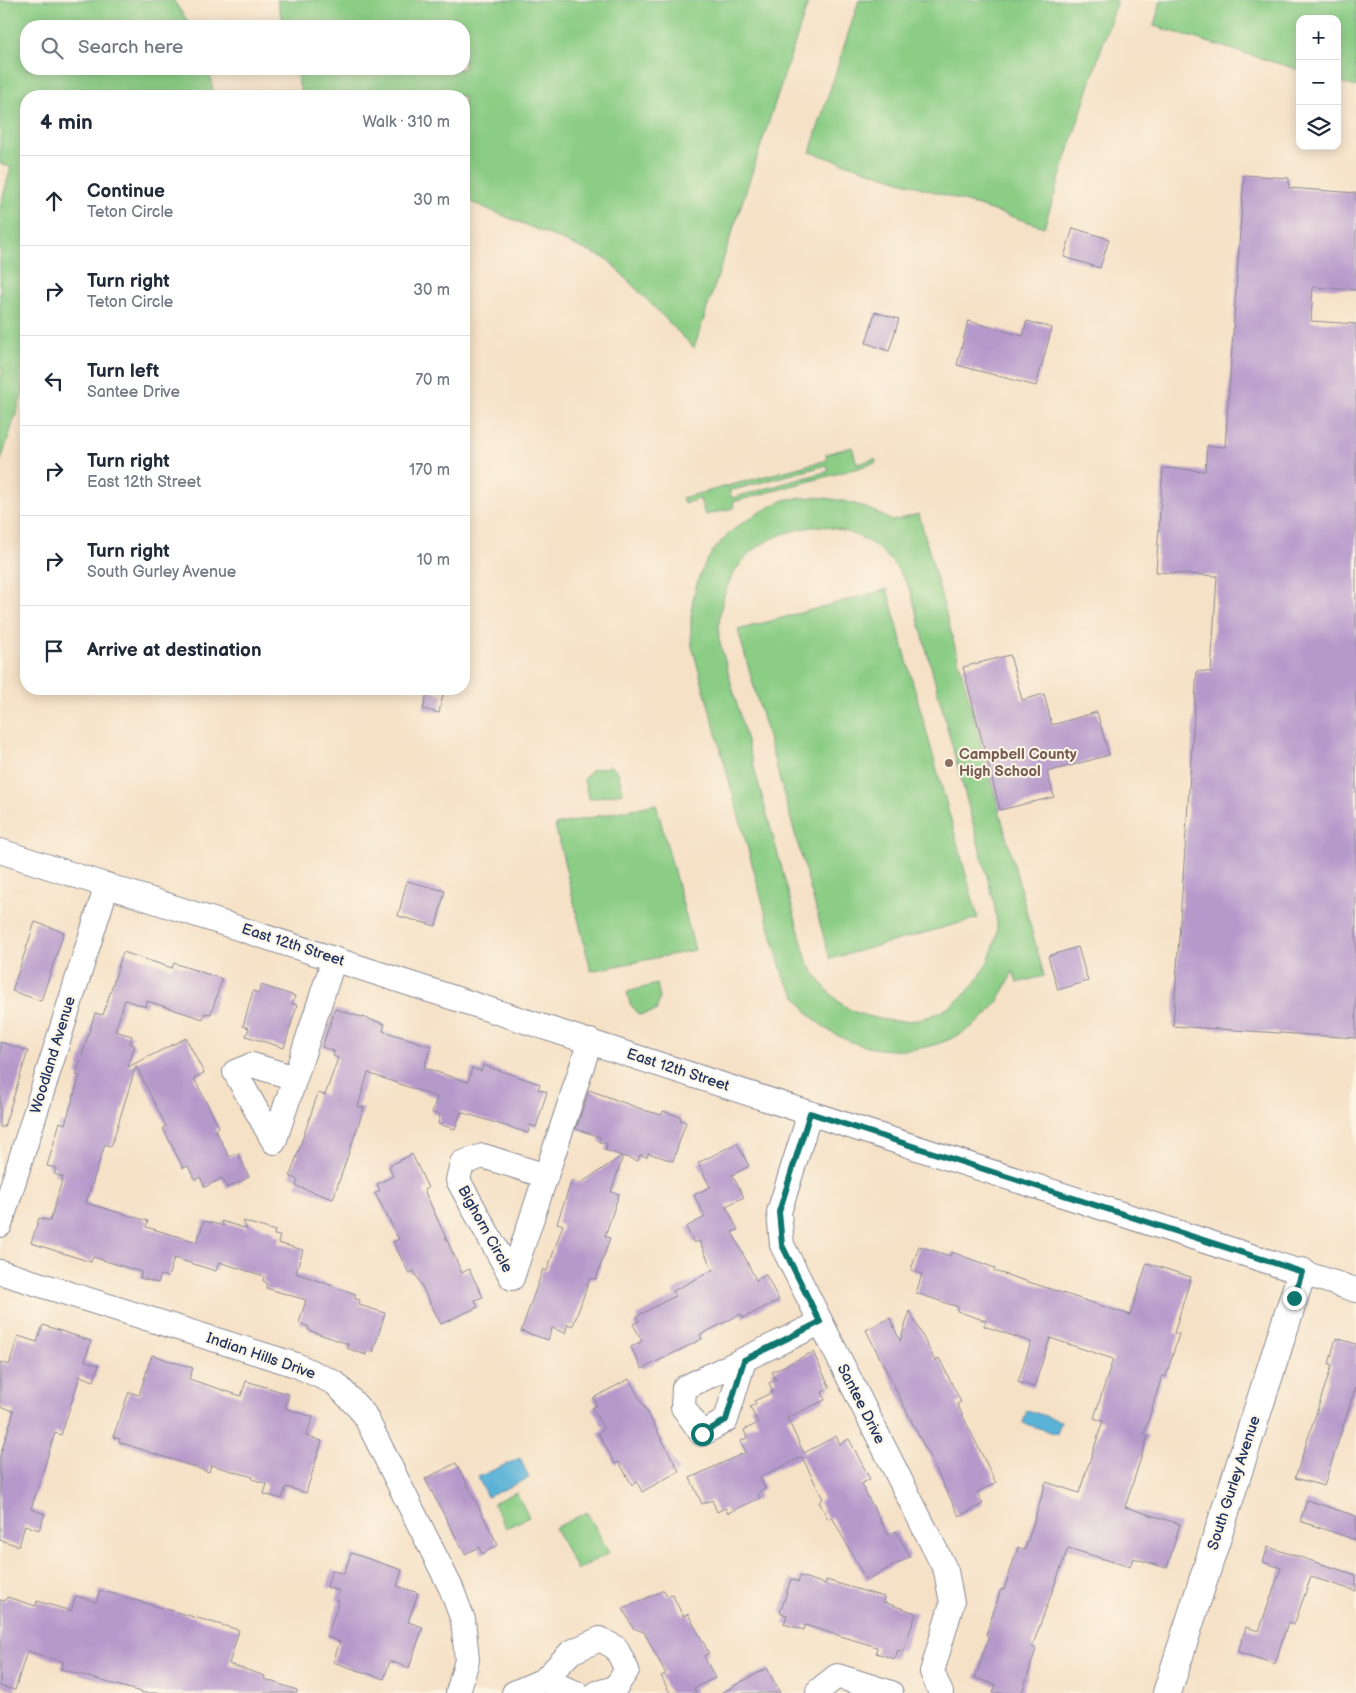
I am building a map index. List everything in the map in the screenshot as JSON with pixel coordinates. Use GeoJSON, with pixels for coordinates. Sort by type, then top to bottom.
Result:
{"type":"FeatureCollection","features":[{"type":"Feature","properties":{"kind":"street","name":"East 12th Street"},"geometry":{"type":"LineString","coordinates":[[0,853],[107,885],[1356,1290]]}},
{"type":"Feature","properties":{"kind":"street","name":"Woodland Avenue"},"geometry":{"type":"LineString","coordinates":[[0,1225],[107,885]]}},
{"type":"Feature","properties":{"kind":"street"},"geometry":{"type":"LineString","coordinates":[[294,1078],[334,959]]}},
{"type":"Feature","properties":{"kind":"street","name":"Bighorn Circle"},"geometry":{"type":"LineString","coordinates":[[546,1176],[483,1156],[462,1162],[458,1180],[512,1278],[546,1176],[590,1041]]}},
{"type":"Feature","properties":{"kind":"street","name":"Santee Drive"},"geometry":{"type":"LineString","coordinates":[[810,1113],[779,1212],[782,1245],[946,1571],[952,1603],[932,1672],[939,1693]]}},
{"type":"Feature","properties":{"kind":"street","name":"Indian Hills Drive"},"geometry":{"type":"LineString","coordinates":[[0,1272],[296,1365],[335,1383],[364,1414],[451,1588],[462,1620],[467,1660],[461,1692]]}},
{"type":"Feature","properties":{"kind":"street","name":"South Gurley Avenue"},"geometry":{"type":"LineString","coordinates":[[1167,1693],[1302,1272]]}},
{"type":"Feature","properties":{"kind":"street"},"geometry":{"type":"LineString","coordinates":[[744,1360],[820,1322]]}},
{"type":"Feature","properties":{"kind":"street"},"geometry":{"type":"LineString","coordinates":[[514,1693],[544,1680],[572,1652],[600,1639],[616,1648],[627,1670],[615,1688],[598,1693]]}},
{"type":"Feature","properties":{"kind":"street"},"geometry":{"type":"LineString","coordinates":[[819,1693],[818,1691],[837,1676],[891,1693]]}},
{"type":"Feature","properties":{"kind":"street"},"geometry":{"type":"LineString","coordinates":[[544,1680],[576,1693]]}},
{"type":"Feature","properties":{"kind":"green space"},"geometry":{"type":"Polygon","coordinates":[[[0,0],[173,0],[187,20],[20,20],[20,75],[210,75],[213,90],[20,90],[20,401],[0,463],[0,379],[3,369],[0,368],[0,208],[11,167],[0,164],[0,0]]]}},
{"type":"Feature","properties":{"kind":"green space"},"geometry":{"type":"Polygon","coordinates":[[[277,0],[809,0],[694,348],[607,259],[470,202],[470,90],[300,90],[297,75],[470,75],[470,20],[282,20],[277,0]]]}},
{"type":"Feature","properties":{"kind":"green space"},"geometry":{"type":"Polygon","coordinates":[[[859,0],[1117,0],[1044,227],[810,152],[859,0]]]}},
{"type":"Feature","properties":{"kind":"green space"},"geometry":{"type":"Polygon","coordinates":[[[1161,0],[1356,0],[1356,87],[1341,82],[1341,15],[1296,15],[1296,69],[1154,26],[1161,0]]]}},
{"type":"Feature","properties":{"kind":"green space"},"geometry":{"type":"Polygon","coordinates":[[[852,447],[857,464],[875,459],[876,463],[733,502],[734,508],[705,515],[700,499],[684,503],[682,498],[827,460],[826,454],[852,447]],[[827,465],[729,491],[732,498],[829,471],[827,465]]]}},
{"type":"Feature","properties":{"kind":"green space"},"geometry":{"type":"Polygon","coordinates":[[[815,497],[855,504],[892,521],[919,514],[1044,976],[1017,983],[1013,971],[995,1005],[978,1022],[958,1036],[935,1045],[887,1050],[863,1046],[840,1037],[820,1024],[809,1013],[783,976],[692,646],[692,605],[696,586],[702,569],[712,553],[739,526],[757,514],[788,499],[815,497]],[[821,526],[797,530],[759,546],[744,559],[733,575],[725,594],[720,615],[719,639],[807,961],[816,976],[845,1007],[872,1017],[894,1021],[916,1020],[935,1014],[953,1004],[968,991],[981,974],[991,955],[997,933],[994,902],[911,592],[895,565],[886,555],[864,539],[837,529],[821,526]]]}},
{"type":"Feature","properties":{"kind":"green space"},"geometry":{"type":"Polygon","coordinates":[[[887,589],[978,918],[830,959],[738,630],[887,589]]]}},
{"type":"Feature","properties":{"kind":"green space"},"geometry":{"type":"Polygon","coordinates":[[[611,766],[618,772],[623,793],[589,799],[584,780],[591,770],[611,766]]]}},
{"type":"Feature","properties":{"kind":"green space"},"geometry":{"type":"Polygon","coordinates":[[[656,804],[695,950],[591,971],[555,825],[656,804]]]}},
{"type":"Feature","properties":{"kind":"green space"},"geometry":{"type":"Polygon","coordinates":[[[657,984],[660,998],[656,1011],[640,1015],[630,1004],[627,992],[657,984]]]}},
{"type":"Feature","properties":{"kind":"green space"},"geometry":{"type":"Polygon","coordinates":[[[516,1492],[529,1517],[506,1528],[493,1503],[516,1492]]]}},
{"type":"Feature","properties":{"kind":"green space"},"geometry":{"type":"Polygon","coordinates":[[[587,1512],[609,1553],[577,1570],[555,1528],[587,1512]]]}},
{"type":"Feature","properties":{"kind":"water"},"geometry":{"type":"Polygon","coordinates":[[[1027,1410],[1061,1421],[1057,1434],[1023,1423],[1027,1410]]]}},
{"type":"Feature","properties":{"kind":"water"},"geometry":{"type":"Polygon","coordinates":[[[520,1458],[529,1478],[487,1497],[478,1477],[520,1458]]]}},
{"type":"Feature","properties":{"kind":"building"},"geometry":{"type":"Polygon","coordinates":[[[1244,175],[1289,178],[1289,188],[1356,193],[1356,290],[1313,287],[1311,321],[1356,324],[1356,1038],[1173,1026],[1197,671],[1211,672],[1217,576],[1156,572],[1163,468],[1205,471],[1207,446],[1225,447],[1244,175]]]}},
{"type":"Feature","properties":{"kind":"building"},"geometry":{"type":"Polygon","coordinates":[[[1073,228],[1109,239],[1100,268],[1064,257],[1073,228]]]}},
{"type":"Feature","properties":{"kind":"building"},"geometry":{"type":"Polygon","coordinates":[[[875,312],[899,319],[889,351],[866,343],[875,312]]]}},
{"type":"Feature","properties":{"kind":"building"},"geometry":{"type":"Polygon","coordinates":[[[968,321],[1023,336],[1027,321],[1052,328],[1036,386],[957,365],[968,321]]]}},
{"type":"Feature","properties":{"kind":"building"},"geometry":{"type":"Polygon","coordinates":[[[1010,655],[1022,700],[1044,694],[1052,725],[1097,712],[1109,755],[1047,772],[1054,797],[1000,810],[963,667],[1010,655]]]}},
{"type":"Feature","properties":{"kind":"building"},"geometry":{"type":"Polygon","coordinates":[[[427,695],[443,695],[439,713],[423,709],[427,695]]]}},
{"type":"Feature","properties":{"kind":"building"},"geometry":{"type":"Polygon","coordinates":[[[407,881],[445,891],[436,926],[398,916],[407,881]]]}},
{"type":"Feature","properties":{"kind":"building"},"geometry":{"type":"Polygon","coordinates":[[[35,922],[64,932],[41,1001],[12,991],[35,922]]]}},
{"type":"Feature","properties":{"kind":"building"},"geometry":{"type":"Polygon","coordinates":[[[1078,947],[1088,981],[1058,990],[1048,956],[1078,947]]]}},
{"type":"Feature","properties":{"kind":"building"},"geometry":{"type":"Polygon","coordinates":[[[123,952],[172,968],[174,963],[222,979],[211,1014],[205,1013],[203,1019],[147,1001],[146,1007],[125,1000],[115,1031],[132,1036],[130,1044],[135,1045],[128,1067],[186,1038],[204,1073],[194,1078],[219,1127],[215,1129],[229,1157],[238,1153],[249,1177],[227,1188],[222,1178],[205,1187],[200,1177],[195,1180],[188,1166],[183,1168],[163,1128],[166,1126],[136,1066],[111,1147],[105,1144],[86,1203],[148,1221],[146,1227],[197,1242],[204,1221],[224,1226],[221,1221],[247,1229],[243,1221],[275,1231],[274,1235],[280,1236],[278,1243],[303,1250],[296,1273],[356,1294],[354,1298],[360,1300],[359,1305],[385,1313],[373,1352],[367,1350],[366,1355],[347,1348],[348,1344],[308,1330],[309,1327],[299,1323],[306,1300],[266,1288],[267,1283],[263,1281],[264,1276],[219,1262],[216,1271],[174,1258],[168,1277],[161,1275],[158,1283],[140,1278],[141,1272],[93,1257],[91,1262],[31,1243],[39,1218],[50,1221],[63,1177],[54,1174],[56,1168],[47,1166],[60,1122],[65,1124],[80,1076],[76,1075],[95,1013],[103,1015],[123,952]]]}},
{"type":"Feature","properties":{"kind":"building"},"geometry":{"type":"Polygon","coordinates":[[[261,985],[295,996],[292,1004],[297,1005],[284,1048],[246,1036],[249,1028],[243,1026],[253,991],[259,993],[261,985]]]}},
{"type":"Feature","properties":{"kind":"building"},"geometry":{"type":"Polygon","coordinates":[[[335,1009],[385,1024],[383,1031],[431,1046],[424,1068],[468,1082],[472,1068],[481,1071],[483,1065],[540,1084],[538,1089],[547,1092],[536,1127],[530,1125],[528,1133],[461,1112],[455,1129],[438,1124],[440,1115],[432,1113],[437,1097],[368,1073],[358,1106],[364,1108],[333,1199],[296,1186],[298,1180],[290,1176],[318,1093],[325,1095],[338,1058],[333,1056],[334,1051],[322,1047],[335,1009]]]}},
{"type":"Feature","properties":{"kind":"building"},"geometry":{"type":"Polygon","coordinates":[[[0,1042],[28,1051],[4,1127],[0,1127],[0,1042]]]}},
{"type":"Feature","properties":{"kind":"building"},"geometry":{"type":"Polygon","coordinates":[[[589,1090],[647,1111],[662,1115],[663,1111],[681,1117],[680,1120],[686,1122],[673,1161],[648,1153],[647,1157],[640,1155],[638,1161],[623,1156],[611,1192],[619,1194],[605,1236],[610,1238],[596,1279],[590,1278],[573,1326],[568,1324],[565,1333],[552,1328],[548,1340],[521,1331],[543,1269],[547,1271],[563,1225],[557,1223],[572,1180],[581,1183],[622,1156],[605,1150],[607,1144],[599,1142],[600,1137],[576,1129],[589,1090]]]}},
{"type":"Feature","properties":{"kind":"building"},"geometry":{"type":"Polygon","coordinates":[[[737,1143],[749,1166],[732,1175],[744,1197],[726,1206],[738,1230],[732,1232],[756,1280],[766,1275],[779,1300],[743,1318],[741,1314],[700,1335],[702,1339],[642,1369],[631,1347],[642,1341],[633,1324],[639,1321],[637,1316],[675,1296],[673,1291],[713,1270],[699,1241],[694,1243],[686,1227],[705,1217],[694,1195],[710,1187],[698,1163],[737,1143]]]}},
{"type":"Feature","properties":{"kind":"building"},"geometry":{"type":"Polygon","coordinates":[[[412,1154],[428,1188],[424,1190],[462,1273],[469,1269],[483,1297],[475,1300],[478,1307],[441,1324],[414,1271],[409,1273],[393,1242],[399,1239],[375,1193],[380,1191],[377,1184],[393,1176],[389,1166],[412,1154]]]}},
{"type":"Feature","properties":{"kind":"building"},"geometry":{"type":"Polygon","coordinates":[[[919,1246],[950,1256],[952,1252],[995,1268],[994,1271],[1130,1315],[1147,1263],[1191,1277],[1174,1333],[1179,1334],[1166,1377],[1162,1376],[1144,1434],[1148,1436],[1125,1507],[1180,1524],[1167,1568],[1133,1558],[1130,1567],[1068,1548],[1032,1647],[1036,1649],[1022,1693],[993,1693],[996,1685],[975,1678],[989,1636],[986,1635],[1001,1589],[1004,1590],[1018,1547],[1025,1550],[1046,1482],[1079,1493],[1103,1421],[1094,1418],[1113,1359],[1050,1338],[1034,1387],[1018,1382],[1031,1342],[984,1326],[986,1321],[957,1311],[958,1307],[916,1293],[922,1274],[911,1270],[919,1246]]]}},
{"type":"Feature","properties":{"kind":"building"},"geometry":{"type":"Polygon","coordinates":[[[910,1311],[935,1361],[939,1358],[961,1402],[957,1404],[996,1483],[977,1492],[983,1504],[959,1516],[866,1330],[890,1318],[900,1341],[910,1311]]]}},
{"type":"Feature","properties":{"kind":"building"},"geometry":{"type":"Polygon","coordinates":[[[43,1325],[91,1341],[85,1361],[99,1365],[94,1381],[80,1376],[61,1435],[55,1433],[31,1509],[45,1514],[39,1530],[25,1525],[19,1546],[0,1540],[0,1456],[14,1411],[0,1406],[0,1362],[9,1365],[18,1336],[37,1342],[43,1325]]]}},
{"type":"Feature","properties":{"kind":"building"},"geometry":{"type":"Polygon","coordinates":[[[1336,1338],[1356,1344],[1356,1386],[1324,1486],[1295,1478],[1332,1365],[1329,1364],[1336,1338]]]}},
{"type":"Feature","properties":{"kind":"building"},"geometry":{"type":"Polygon","coordinates":[[[813,1352],[830,1388],[822,1392],[825,1400],[787,1418],[804,1453],[836,1436],[840,1444],[849,1439],[870,1479],[861,1484],[888,1535],[896,1531],[910,1557],[866,1580],[832,1517],[828,1519],[819,1502],[823,1499],[802,1457],[760,1477],[765,1489],[758,1493],[760,1498],[728,1513],[725,1508],[717,1512],[712,1500],[702,1504],[690,1478],[746,1452],[740,1441],[747,1438],[744,1430],[758,1423],[750,1407],[756,1404],[754,1401],[773,1392],[769,1383],[776,1380],[772,1372],[813,1352]]]}},
{"type":"Feature","properties":{"kind":"building"},"geometry":{"type":"Polygon","coordinates":[[[152,1355],[193,1368],[189,1379],[241,1396],[246,1381],[289,1394],[285,1408],[313,1417],[306,1436],[322,1441],[306,1493],[286,1487],[282,1499],[264,1494],[267,1484],[252,1479],[253,1477],[211,1465],[209,1472],[119,1442],[120,1439],[113,1437],[129,1392],[139,1395],[152,1355]]]}},
{"type":"Feature","properties":{"kind":"building"},"geometry":{"type":"Polygon","coordinates":[[[629,1379],[679,1471],[642,1492],[637,1482],[632,1485],[619,1462],[615,1464],[598,1433],[604,1429],[592,1408],[597,1405],[593,1398],[629,1379]]]}},
{"type":"Feature","properties":{"kind":"building"},"geometry":{"type":"Polygon","coordinates":[[[456,1463],[498,1545],[482,1554],[479,1547],[465,1554],[425,1479],[456,1463]]]}},
{"type":"Feature","properties":{"kind":"building"},"geometry":{"type":"Polygon","coordinates":[[[1307,1500],[1356,1516],[1356,1540],[1300,1521],[1307,1500]]]}},
{"type":"Feature","properties":{"kind":"building"},"geometry":{"type":"Polygon","coordinates":[[[1268,1547],[1356,1575],[1356,1591],[1311,1577],[1294,1625],[1288,1622],[1275,1664],[1238,1652],[1246,1627],[1259,1631],[1281,1568],[1263,1562],[1268,1547]]]}},
{"type":"Feature","properties":{"kind":"building"},"geometry":{"type":"Polygon","coordinates":[[[351,1553],[402,1570],[397,1586],[418,1593],[408,1622],[423,1627],[409,1668],[390,1661],[384,1679],[333,1662],[340,1642],[327,1637],[339,1601],[336,1600],[339,1591],[327,1587],[332,1570],[344,1574],[351,1553]]]}},
{"type":"Feature","properties":{"kind":"building"},"geometry":{"type":"Polygon","coordinates":[[[800,1576],[825,1584],[826,1580],[884,1597],[883,1602],[916,1613],[903,1652],[898,1650],[895,1659],[876,1653],[877,1647],[805,1625],[804,1630],[784,1624],[787,1615],[780,1613],[791,1579],[798,1582],[800,1576]]]}},
{"type":"Feature","properties":{"kind":"building"},"geometry":{"type":"Polygon","coordinates":[[[100,1590],[239,1630],[229,1664],[265,1676],[264,1679],[297,1690],[297,1693],[144,1693],[61,1669],[63,1662],[27,1651],[15,1690],[0,1686],[0,1600],[5,1601],[7,1597],[36,1606],[37,1601],[71,1611],[76,1596],[96,1602],[100,1590]]]}},
{"type":"Feature","properties":{"kind":"building"},"geometry":{"type":"Polygon","coordinates":[[[664,1590],[667,1596],[672,1594],[683,1616],[688,1614],[709,1653],[704,1656],[715,1678],[694,1688],[696,1693],[670,1693],[661,1676],[666,1674],[644,1632],[633,1628],[623,1609],[664,1590]]]}},
{"type":"Feature","properties":{"kind":"building"},"geometry":{"type":"Polygon","coordinates":[[[767,1668],[780,1693],[721,1693],[767,1668]]]}},
{"type":"Feature","properties":{"kind":"place","name":"Campbell County High School"},"geometry":{"type":"Point","coordinates":[949,763]}},
{"type":"Feature","properties":{"kind":"route"},"geometry":{"type":"LineString","coordinates":[[702,1434],[726,1420],[744,1360],[820,1322],[782,1245],[779,1212],[810,1113],[1302,1272],[1294,1298]]}}]}
